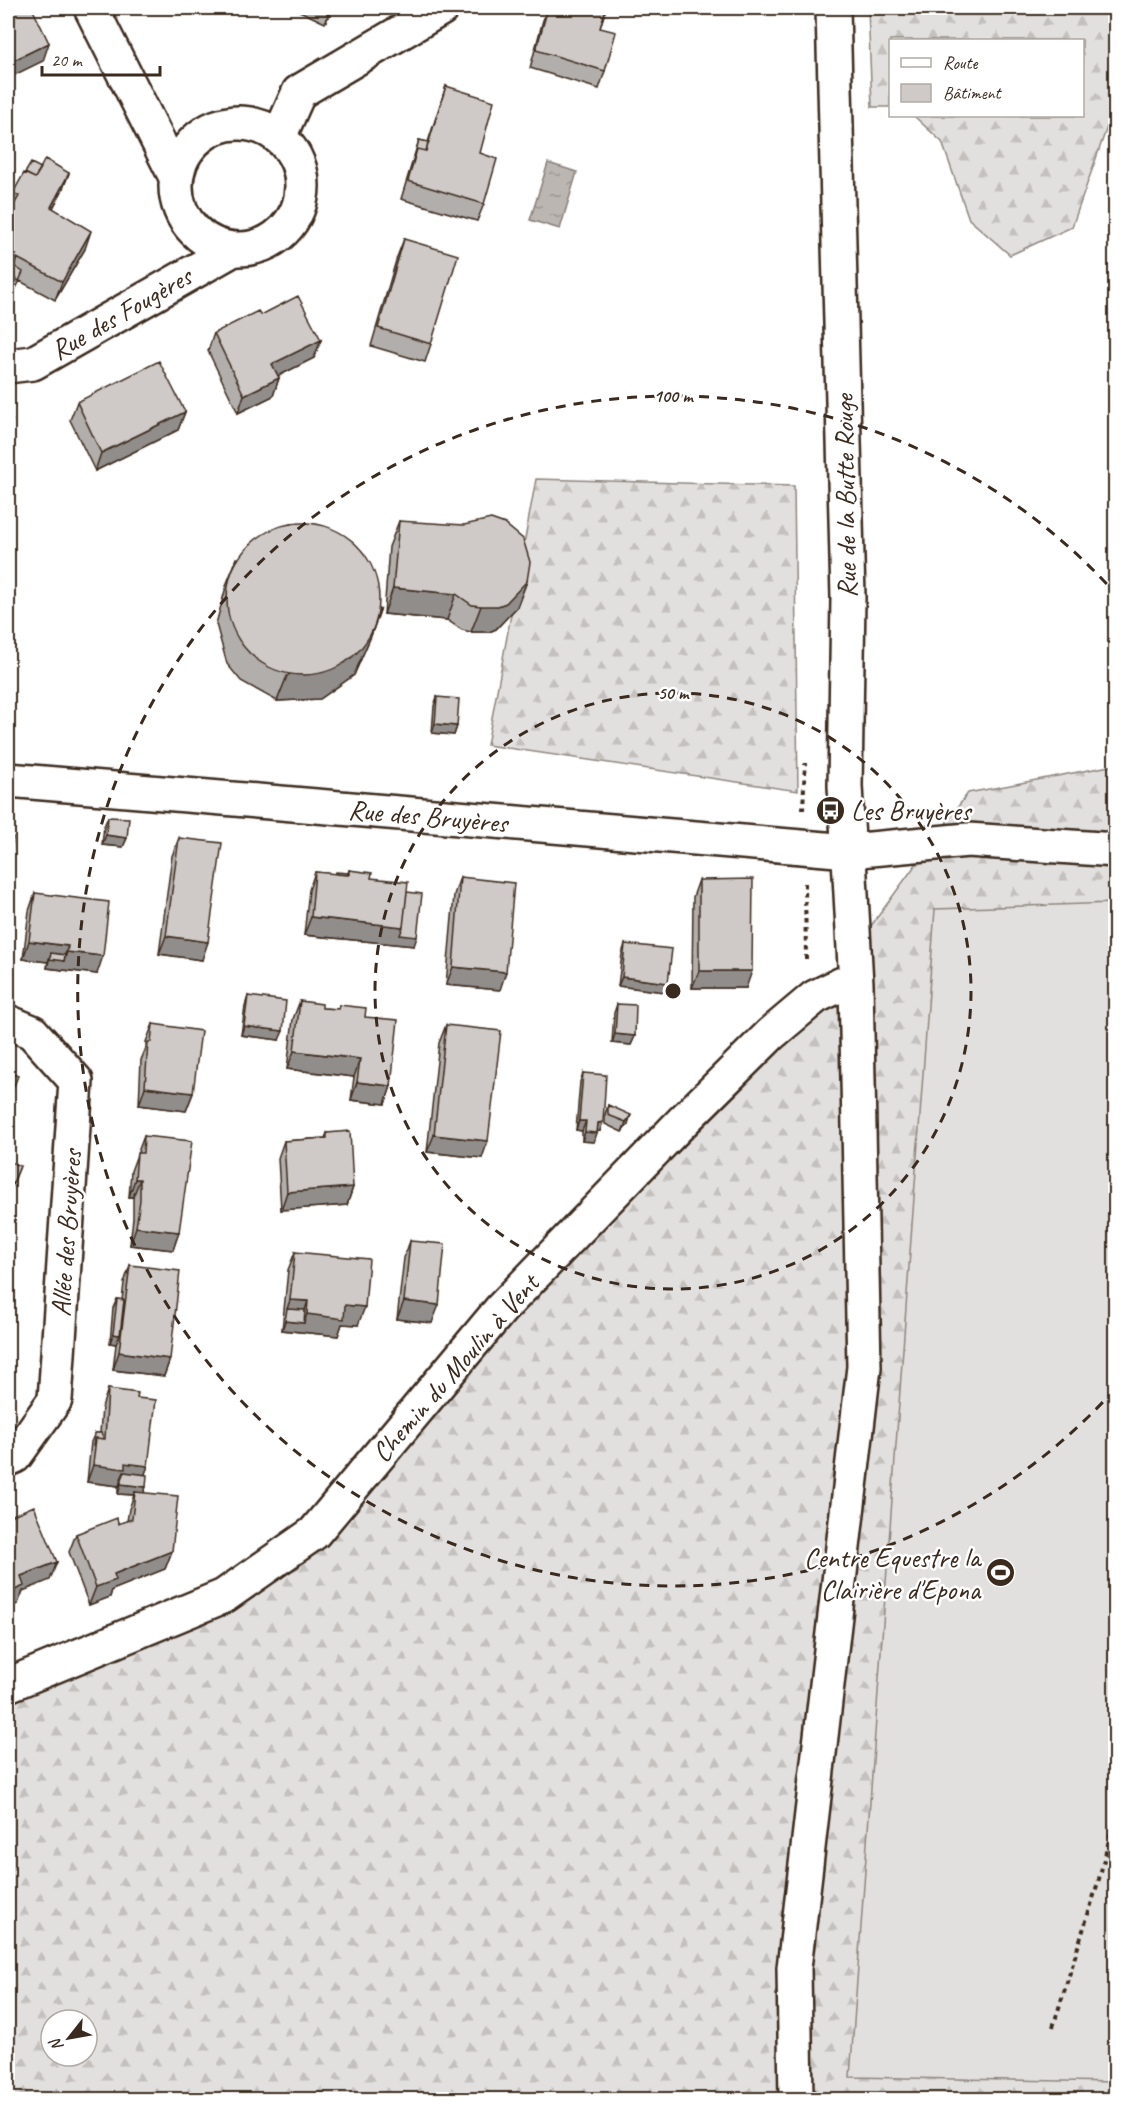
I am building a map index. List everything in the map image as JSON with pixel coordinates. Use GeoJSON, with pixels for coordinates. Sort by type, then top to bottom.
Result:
{"type":"FeatureCollection","features":[{"type":"Feature","properties":{"kind":"street"},"geometry":{"type":"LineString","coordinates":[[91,8],[176,177]]}},
{"type":"Feature","properties":{"kind":"street"},"geometry":{"type":"LineString","coordinates":[[279,136],[299,92],[442,8]]}},
{"type":"Feature","properties":{"kind":"street","name":"Rue de la Butte Rouge"},"geometry":{"type":"LineString","coordinates":[[796,2100],[794,1968],[864,1367],[856,984],[845,786],[848,598],[833,8]]}},
{"type":"Feature","properties":{"kind":"street","name":"Rue des Fougères"},"geometry":{"type":"LineString","coordinates":[[244,122],[263,127],[279,136],[293,152],[301,170],[303,191],[298,210],[287,228],[272,241],[252,249],[232,250],[213,244],[196,233],[183,217],[176,198],[176,177],[181,159],[191,143],[206,131],[224,124],[244,122]]}},
{"type":"Feature","properties":{"kind":"street","name":"Rue des Fougères"},"geometry":{"type":"LineString","coordinates":[[8,366],[33,363],[232,250]]}},
{"type":"Feature","properties":{"kind":"street","name":"Rue des Bruyères"},"geometry":{"type":"LineString","coordinates":[[8,780],[849,851],[968,840],[1116,850]]}},
{"type":"Feature","properties":{"kind":"street","name":"Chemin du Moulin à Vent"},"geometry":{"type":"LineString","coordinates":[[8,1685],[224,1596],[314,1533],[501,1310],[683,1121],[771,1034],[815,997],[842,984],[856,984]]}},
{"type":"Feature","properties":{"kind":"street","name":"Allée des Bruyères"},"geometry":{"type":"LineString","coordinates":[[8,1022],[32,1032],[76,1081],[55,1400],[15,1456],[8,1459]]}},
{"type":"Feature","properties":{"kind":"path"},"geometry":{"type":"LineString","coordinates":[[805,847],[807,981],[815,997]]}},
{"type":"Feature","properties":{"kind":"path"},"geometry":{"type":"LineString","coordinates":[[1053,2027],[1099,1879],[1116,1813]]}},
{"type":"Feature","properties":{"kind":"green space"},"geometry":{"type":"Polygon","coordinates":[[[868,8],[1115,8],[1115,104],[1072,227],[1010,255],[969,219],[942,142],[915,117],[1084,117],[1084,39],[889,39],[889,107],[872,107],[868,8]]]}},
{"type":"Feature","properties":{"kind":"green space"},"geometry":{"type":"Polygon","coordinates":[[[536,479],[794,486],[798,791],[487,745],[536,479]]]}},
{"type":"Feature","properties":{"kind":"green space"},"geometry":{"type":"Polygon","coordinates":[[[1115,765],[1115,2099],[8,2100],[8,1700],[71,1675],[298,1568],[523,1306],[779,1052],[968,793],[1115,765]]]}},
{"type":"Feature","properties":{"kind":"green space","name":"Centre Equestre la Clairière d'Epona"},"geometry":{"type":"Polygon","coordinates":[[[1115,903],[1115,2082],[850,2077],[935,909],[1115,903]]]}},
{"type":"Feature","properties":{"kind":"water"},"geometry":{"type":"Polygon","coordinates":[[[548,163],[577,172],[560,229],[530,220],[548,163]]]}},
{"type":"Feature","properties":{"kind":"building"},"geometry":{"type":"Polygon","coordinates":[[[8,8],[32,8],[49,43],[8,63],[8,8]]]}},
{"type":"Feature","properties":{"kind":"building"},"geometry":{"type":"Polygon","coordinates":[[[548,8],[606,8],[600,28],[616,32],[605,71],[536,50],[548,8]]]}},
{"type":"Feature","properties":{"kind":"building"},"geometry":{"type":"Polygon","coordinates":[[[446,86],[494,101],[480,153],[497,159],[484,204],[408,181],[417,149],[426,151],[446,86]]]}},
{"type":"Feature","properties":{"kind":"building"},"geometry":{"type":"Polygon","coordinates":[[[419,140],[428,142],[426,151],[417,149],[414,158],[419,140]]]}},
{"type":"Feature","properties":{"kind":"building"},"geometry":{"type":"Polygon","coordinates":[[[45,159],[69,173],[51,207],[91,231],[62,282],[17,258],[12,265],[8,263],[8,216],[19,196],[13,193],[24,173],[35,178],[45,159]]]}},
{"type":"Feature","properties":{"kind":"building"},"geometry":{"type":"Polygon","coordinates":[[[31,163],[41,168],[35,178],[25,173],[31,163]]]}},
{"type":"Feature","properties":{"kind":"building"},"geometry":{"type":"Polygon","coordinates":[[[10,202],[14,204],[8,216],[8,206],[10,202]]]}},
{"type":"Feature","properties":{"kind":"building"},"geometry":{"type":"Polygon","coordinates":[[[404,239],[458,255],[431,344],[378,328],[404,239]]]}},
{"type":"Feature","properties":{"kind":"building"},"geometry":{"type":"Polygon","coordinates":[[[14,266],[23,272],[19,281],[9,274],[14,266]]]}},
{"type":"Feature","properties":{"kind":"building"},"geometry":{"type":"Polygon","coordinates":[[[298,296],[321,340],[272,364],[279,378],[244,395],[214,333],[258,311],[261,315],[298,296]]]}},
{"type":"Feature","properties":{"kind":"building"},"geometry":{"type":"Polygon","coordinates":[[[159,361],[185,412],[101,453],[77,402],[159,361]]]}},
{"type":"Feature","properties":{"kind":"building"},"geometry":{"type":"Polygon","coordinates":[[[8,419],[12,420],[8,432],[8,419]]]}},
{"type":"Feature","properties":{"kind":"building"},"geometry":{"type":"Polygon","coordinates":[[[491,519],[505,524],[523,539],[530,562],[527,581],[506,603],[498,606],[472,605],[456,594],[393,588],[399,521],[464,525],[491,519]]]}},
{"type":"Feature","properties":{"kind":"building"},"geometry":{"type":"Polygon","coordinates":[[[303,523],[318,524],[332,529],[357,545],[373,570],[378,584],[378,614],[373,628],[357,653],[332,669],[318,674],[303,675],[288,674],[274,669],[249,653],[233,628],[228,614],[227,599],[228,584],[233,570],[249,545],[274,529],[288,524],[303,523]]]}},
{"type":"Feature","properties":{"kind":"building"},"geometry":{"type":"Polygon","coordinates":[[[437,697],[459,699],[457,726],[435,724],[437,697]]]}},
{"type":"Feature","properties":{"kind":"building"},"geometry":{"type":"Polygon","coordinates":[[[108,817],[129,818],[127,838],[106,835],[108,817]]]}},
{"type":"Feature","properties":{"kind":"building"},"geometry":{"type":"Polygon","coordinates":[[[8,837],[13,837],[8,885],[8,837]]]}},
{"type":"Feature","properties":{"kind":"building"},"geometry":{"type":"Polygon","coordinates":[[[179,838],[222,843],[208,942],[166,936],[179,838]]]}},
{"type":"Feature","properties":{"kind":"building"},"geometry":{"type":"Polygon","coordinates":[[[349,870],[372,873],[371,878],[408,882],[403,927],[311,917],[315,872],[349,875],[349,870]]]}},
{"type":"Feature","properties":{"kind":"building"},"geometry":{"type":"Polygon","coordinates":[[[336,872],[348,873],[348,875],[335,874],[336,872]]]}},
{"type":"Feature","properties":{"kind":"building"},"geometry":{"type":"Polygon","coordinates":[[[460,877],[514,883],[506,972],[453,967],[460,877]]]}},
{"type":"Feature","properties":{"kind":"building"},"geometry":{"type":"Polygon","coordinates":[[[753,879],[752,971],[699,971],[699,880],[753,879]]]}},
{"type":"Feature","properties":{"kind":"building"},"geometry":{"type":"Polygon","coordinates":[[[407,892],[422,894],[417,937],[400,935],[407,892]]]}},
{"type":"Feature","properties":{"kind":"building"},"geometry":{"type":"Polygon","coordinates":[[[35,893],[109,902],[103,956],[67,952],[68,946],[29,941],[35,893]]]}},
{"type":"Feature","properties":{"kind":"building"},"geometry":{"type":"Polygon","coordinates":[[[625,944],[672,949],[668,983],[622,977],[625,944]]]}},
{"type":"Feature","properties":{"kind":"building"},"geometry":{"type":"Polygon","coordinates":[[[51,953],[65,955],[64,961],[50,959],[51,953]]]}},
{"type":"Feature","properties":{"kind":"building"},"geometry":{"type":"Polygon","coordinates":[[[248,996],[286,1001],[283,1031],[244,1026],[248,996]]]}},
{"type":"Feature","properties":{"kind":"building"},"geometry":{"type":"Polygon","coordinates":[[[300,1001],[322,1004],[322,1008],[339,1009],[339,1005],[366,1008],[365,1017],[398,1020],[391,1086],[357,1082],[360,1059],[294,1051],[300,1001]]]}},
{"type":"Feature","properties":{"kind":"building"},"geometry":{"type":"Polygon","coordinates":[[[617,1004],[636,1005],[635,1036],[615,1034],[617,1004]]]}},
{"type":"Feature","properties":{"kind":"building"},"geometry":{"type":"Polygon","coordinates":[[[153,1024],[201,1031],[193,1093],[145,1087],[148,1042],[151,1042],[153,1024]]]}},
{"type":"Feature","properties":{"kind":"building"},"geometry":{"type":"Polygon","coordinates":[[[446,1025],[501,1031],[488,1141],[434,1135],[446,1025]]]}},
{"type":"Feature","properties":{"kind":"building"},"geometry":{"type":"Polygon","coordinates":[[[8,1072],[18,1076],[10,1096],[8,1096],[8,1072]]]}},
{"type":"Feature","properties":{"kind":"building"},"geometry":{"type":"Polygon","coordinates":[[[583,1073],[606,1075],[603,1122],[598,1123],[597,1133],[585,1132],[586,1121],[579,1121],[583,1073]]]}},
{"type":"Feature","properties":{"kind":"building"},"geometry":{"type":"Polygon","coordinates":[[[608,1105],[631,1115],[626,1122],[608,1115],[608,1105]]]}},
{"type":"Feature","properties":{"kind":"building"},"geometry":{"type":"Polygon","coordinates":[[[350,1131],[353,1187],[287,1192],[284,1141],[327,1138],[327,1133],[350,1131]]]}},
{"type":"Feature","properties":{"kind":"building"},"geometry":{"type":"Polygon","coordinates":[[[144,1136],[192,1141],[179,1232],[136,1227],[140,1200],[140,1179],[135,1179],[137,1153],[143,1153],[144,1136]]]}},
{"type":"Feature","properties":{"kind":"building"},"geometry":{"type":"Polygon","coordinates":[[[8,1161],[20,1166],[10,1190],[8,1189],[8,1161]]]}},
{"type":"Feature","properties":{"kind":"building"},"geometry":{"type":"Polygon","coordinates":[[[410,1241],[445,1244],[439,1305],[404,1301],[410,1241]]]}},
{"type":"Feature","properties":{"kind":"building"},"geometry":{"type":"Polygon","coordinates":[[[295,1252],[369,1259],[365,1307],[345,1305],[344,1319],[307,1314],[308,1301],[290,1300],[295,1252]]]}},
{"type":"Feature","properties":{"kind":"building"},"geometry":{"type":"Polygon","coordinates":[[[130,1265],[180,1271],[170,1359],[119,1352],[130,1265]]]}},
{"type":"Feature","properties":{"kind":"building"},"geometry":{"type":"Polygon","coordinates":[[[117,1299],[124,1300],[120,1335],[113,1334],[117,1299]]]}},
{"type":"Feature","properties":{"kind":"building"},"geometry":{"type":"Polygon","coordinates":[[[287,1309],[305,1310],[304,1323],[285,1321],[287,1309]]]}},
{"type":"Feature","properties":{"kind":"building"},"geometry":{"type":"Polygon","coordinates":[[[108,1389],[138,1393],[137,1398],[156,1400],[148,1466],[125,1463],[125,1469],[93,1465],[96,1438],[105,1439],[108,1389]]]}},
{"type":"Feature","properties":{"kind":"building"},"geometry":{"type":"Polygon","coordinates":[[[95,1433],[101,1433],[103,1439],[96,1438],[93,1447],[95,1433]]]}},
{"type":"Feature","properties":{"kind":"building"},"geometry":{"type":"Polygon","coordinates":[[[124,1472],[147,1475],[146,1487],[121,1484],[124,1472]]]}},
{"type":"Feature","properties":{"kind":"building"},"geometry":{"type":"Polygon","coordinates":[[[135,1492],[178,1496],[172,1551],[114,1574],[116,1580],[96,1587],[76,1534],[117,1518],[118,1524],[132,1519],[135,1492]]]}},
{"type":"Feature","properties":{"kind":"building"},"geometry":{"type":"Polygon","coordinates":[[[34,1506],[57,1562],[21,1576],[24,1586],[8,1593],[8,1517],[34,1506]]]}},
{"type":"Feature","properties":{"kind":"place","name":"Les Bruyères"},"geometry":{"type":"Point","coordinates":[830,810]}},
{"type":"Feature","properties":{"kind":"place","name":"Centre Equestre la Clairière d'Epona"},"geometry":{"type":"Point","coordinates":[1001,1573]}}]}
